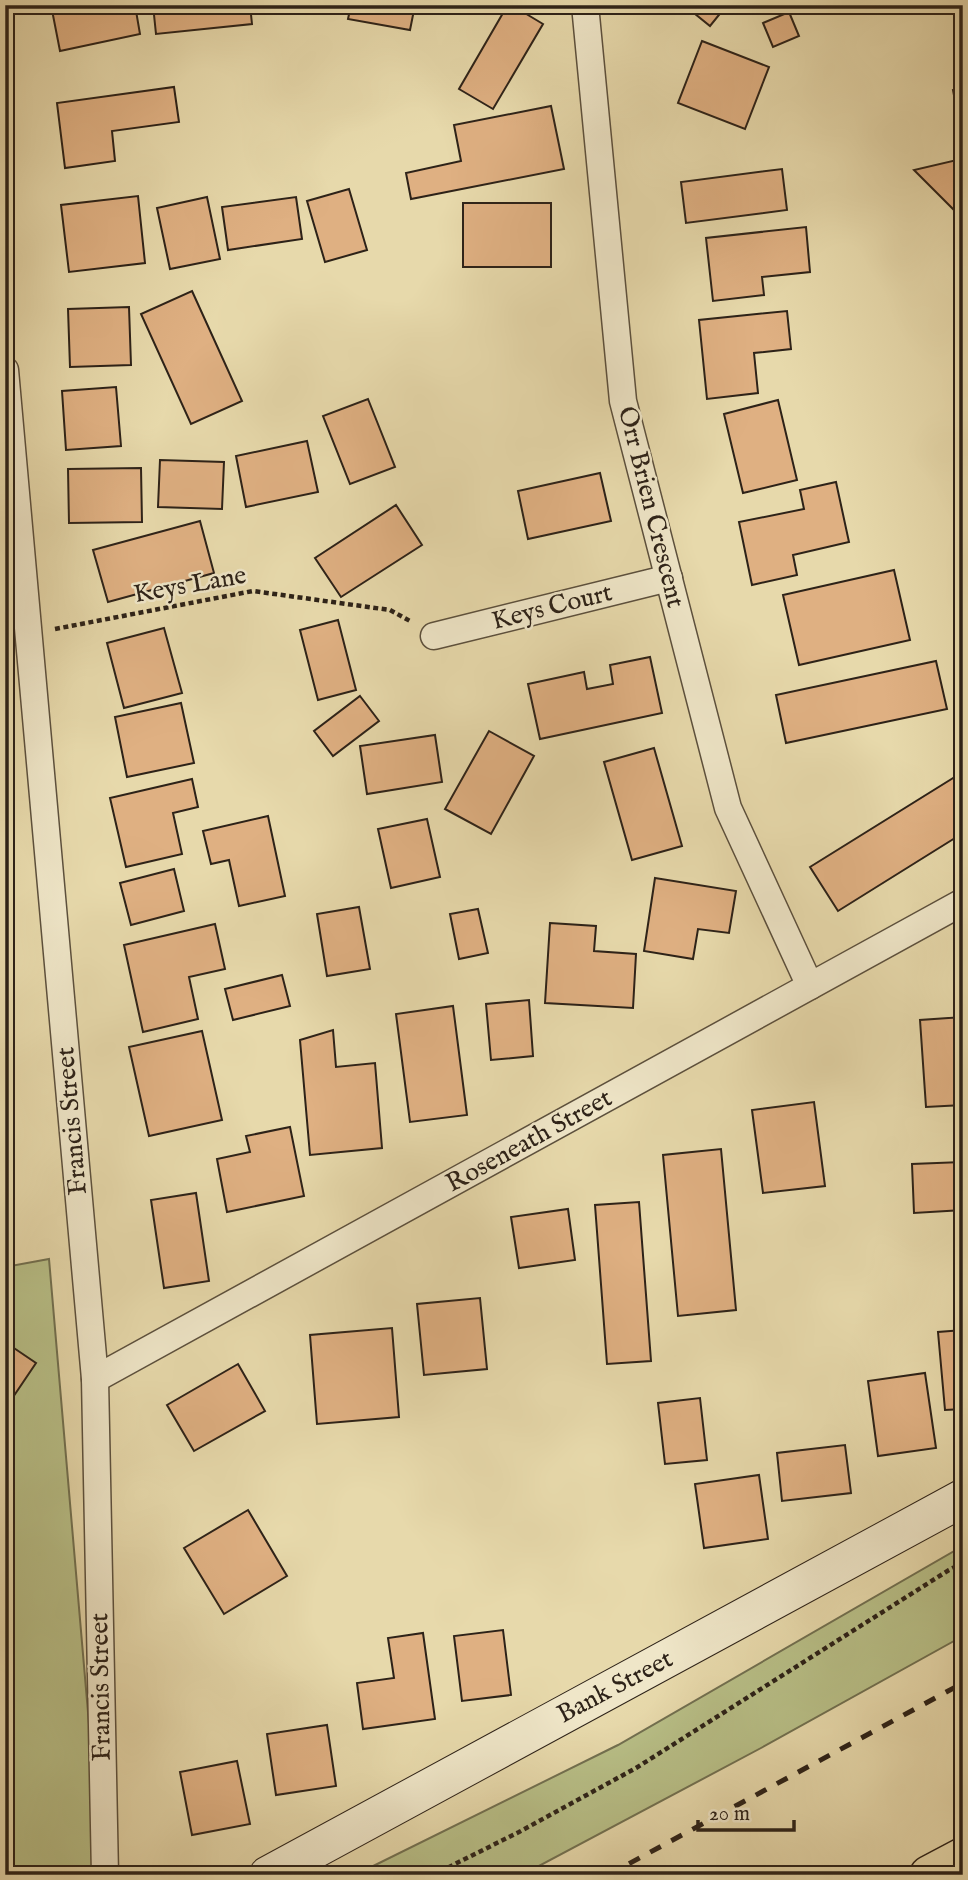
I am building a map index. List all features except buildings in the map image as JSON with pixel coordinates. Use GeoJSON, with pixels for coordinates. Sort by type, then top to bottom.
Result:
{"type":"FeatureCollection","features":[{"type":"Feature","properties":{"kind":"highway"},"geometry":{"type":"LineString","coordinates":[[929,1875],[963,1857]]}},
{"type":"Feature","properties":{"kind":"main road","name":"Bank Street"},"geometry":{"type":"LineString","coordinates":[[268,1875],[963,1499]]}},
{"type":"Feature","properties":{"kind":"street","name":"Orr Brien Crescent"},"geometry":{"type":"LineString","coordinates":[[585,5],[624,401],[728,808],[810,986]]}},
{"type":"Feature","properties":{"kind":"street","name":"Francis Street"},"geometry":{"type":"LineString","coordinates":[[5,370],[95,1379],[105,1875]]}},
{"type":"Feature","properties":{"kind":"street","name":"Keys Court"},"geometry":{"type":"LineString","coordinates":[[435,636],[669,578]]}},
{"type":"Feature","properties":{"kind":"street","name":"Roseneath Street"},"geometry":{"type":"LineString","coordinates":[[95,1379],[963,902]]}},
{"type":"Feature","properties":{"kind":"path","name":"Keys Lane"},"geometry":{"type":"LineString","coordinates":[[29,632],[253,591],[390,610],[435,636]]}},
{"type":"Feature","properties":{"kind":"path"},"geometry":{"type":"LineString","coordinates":[[433,1875],[636,1768],[963,1563]]}},
{"type":"Feature","properties":{"kind":"green space"},"geometry":{"type":"Polygon","coordinates":[[[49,1259],[102,1875],[5,1875],[5,1267],[49,1259]]]}},
{"type":"Feature","properties":{"kind":"green space"},"geometry":{"type":"Polygon","coordinates":[[[963,1546],[963,1636],[761,1748],[522,1875],[355,1875],[618,1745],[963,1546]]]}},
{"type":"Feature","properties":{"kind":"railway"},"geometry":{"type":"LineString","coordinates":[[608,1875],[963,1683]]}}]}
